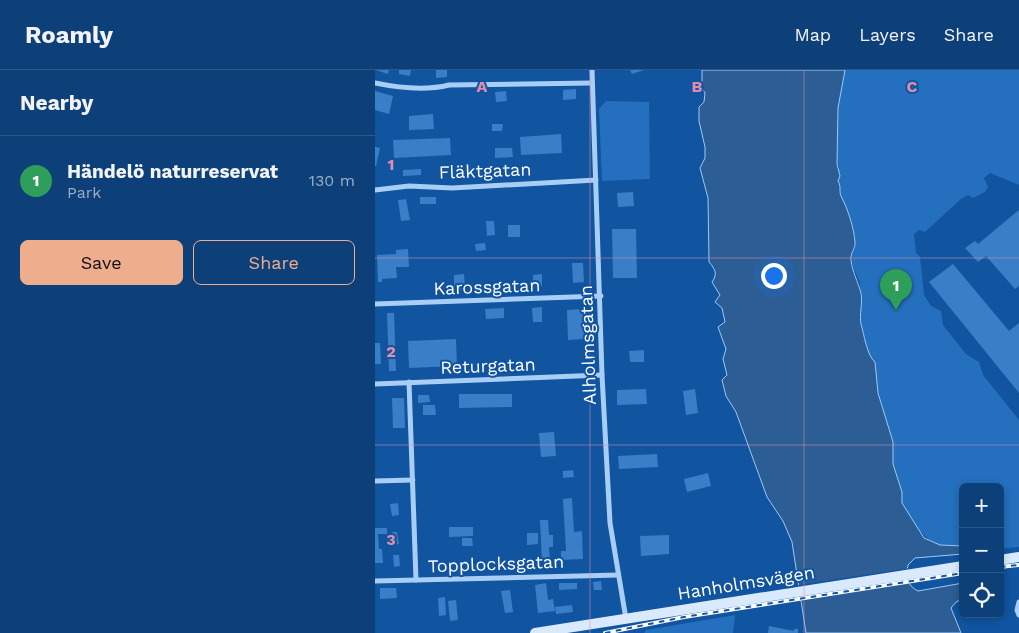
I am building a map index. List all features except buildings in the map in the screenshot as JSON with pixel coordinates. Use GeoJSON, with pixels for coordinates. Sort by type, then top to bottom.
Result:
{"type":"FeatureCollection","features":[{"type":"Feature","properties":{"kind":"street","name":"Alholmsgatan"},"geometry":{"type":"LineString","coordinates":[[592,70],[601,296],[602,375],[610,523],[626,618]]}},
{"type":"Feature","properties":{"kind":"street"},"geometry":{"type":"LineString","coordinates":[[375,83],[396,88],[436,88],[456,84],[592,83]]}},
{"type":"Feature","properties":{"kind":"street","name":"Fläktgatan"},"geometry":{"type":"LineString","coordinates":[[375,190],[409,186],[452,188],[596,180]]}},
{"type":"Feature","properties":{"kind":"street","name":"Karossgatan"},"geometry":{"type":"LineString","coordinates":[[375,304],[601,296]]}},
{"type":"Feature","properties":{"kind":"street","name":"Returgatan"},"geometry":{"type":"LineString","coordinates":[[375,384],[602,375]]}},
{"type":"Feature","properties":{"kind":"street"},"geometry":{"type":"LineString","coordinates":[[409,382],[417,580]]}},
{"type":"Feature","properties":{"kind":"street"},"geometry":{"type":"LineString","coordinates":[[375,481],[413,480]]}},
{"type":"Feature","properties":{"kind":"street"},"geometry":{"type":"LineString","coordinates":[[1004,559],[1019,557]]}},
{"type":"Feature","properties":{"kind":"street","name":"Hanholmsvägen"},"geometry":{"type":"LineString","coordinates":[[535,633],[959,567]]}},
{"type":"Feature","properties":{"kind":"street","name":"Topplocksgatan"},"geometry":{"type":"LineString","coordinates":[[375,581],[618,575]]}},
{"type":"Feature","properties":{"kind":"street"},"geometry":{"type":"LineString","coordinates":[[1019,602],[1017,610],[1019,615]]}},
{"type":"Feature","properties":{"kind":"shaded area"},"geometry":{"type":"Polygon","coordinates":[[[702,70],[845,70],[838,108],[837,164],[840,176],[838,181],[853,231],[855,244],[851,260],[861,293],[861,324],[868,350],[875,362],[878,393],[893,442],[893,464],[902,492],[902,503],[924,538],[940,545],[959,546],[959,554],[915,558],[908,565],[907,577],[909,583],[918,591],[959,584],[959,601],[951,608],[961,633],[806,633],[792,542],[783,521],[767,497],[736,412],[726,396],[722,380],[727,375],[723,359],[726,349],[718,327],[725,322],[722,308],[715,302],[720,295],[712,282],[715,274],[709,262],[708,198],[700,168],[705,158],[705,147],[699,121],[699,107],[704,102],[705,93],[702,88],[702,70]]]}},
{"type":"Feature","properties":{"kind":"shaded area"},"geometry":{"type":"Polygon","coordinates":[[[842,70],[1019,70],[1019,185],[990,173],[984,178],[988,187],[985,192],[973,198],[968,195],[961,199],[925,232],[919,230],[914,234],[916,253],[920,257],[924,295],[931,306],[941,311],[943,325],[966,354],[979,362],[983,375],[1019,420],[1019,547],[1004,549],[1004,483],[959,483],[959,546],[939,545],[927,538],[911,518],[898,493],[892,468],[893,458],[861,323],[860,283],[853,267],[851,253],[855,247],[855,237],[837,188],[839,166],[837,164],[835,118],[842,70]]]}},
{"type":"Feature","properties":{"kind":"shaded area"},"geometry":{"type":"Polygon","coordinates":[[[606,101],[649,102],[650,179],[602,181],[599,109],[606,101]]]}},
{"type":"Feature","properties":{"kind":"shaded area"},"geometry":{"type":"Polygon","coordinates":[[[735,615],[733,633],[644,633],[646,630],[735,615]]]}},
{"type":"Feature","properties":{"kind":"pier"},"geometry":{"type":"Polygon","coordinates":[[[910,568],[911,583],[801,601],[798,585],[910,568]]]}},
{"type":"Feature","properties":{"kind":"railway"},"geometry":{"type":"LineString","coordinates":[[1004,567],[1019,565]]}},
{"type":"Feature","properties":{"kind":"railway"},"geometry":{"type":"LineString","coordinates":[[605,633],[684,617],[959,574]]}},
{"type":"Feature","properties":{"kind":"place","name":"Händelö naturreservat"},"geometry":{"type":"Point","coordinates":[896,310]}}]}
